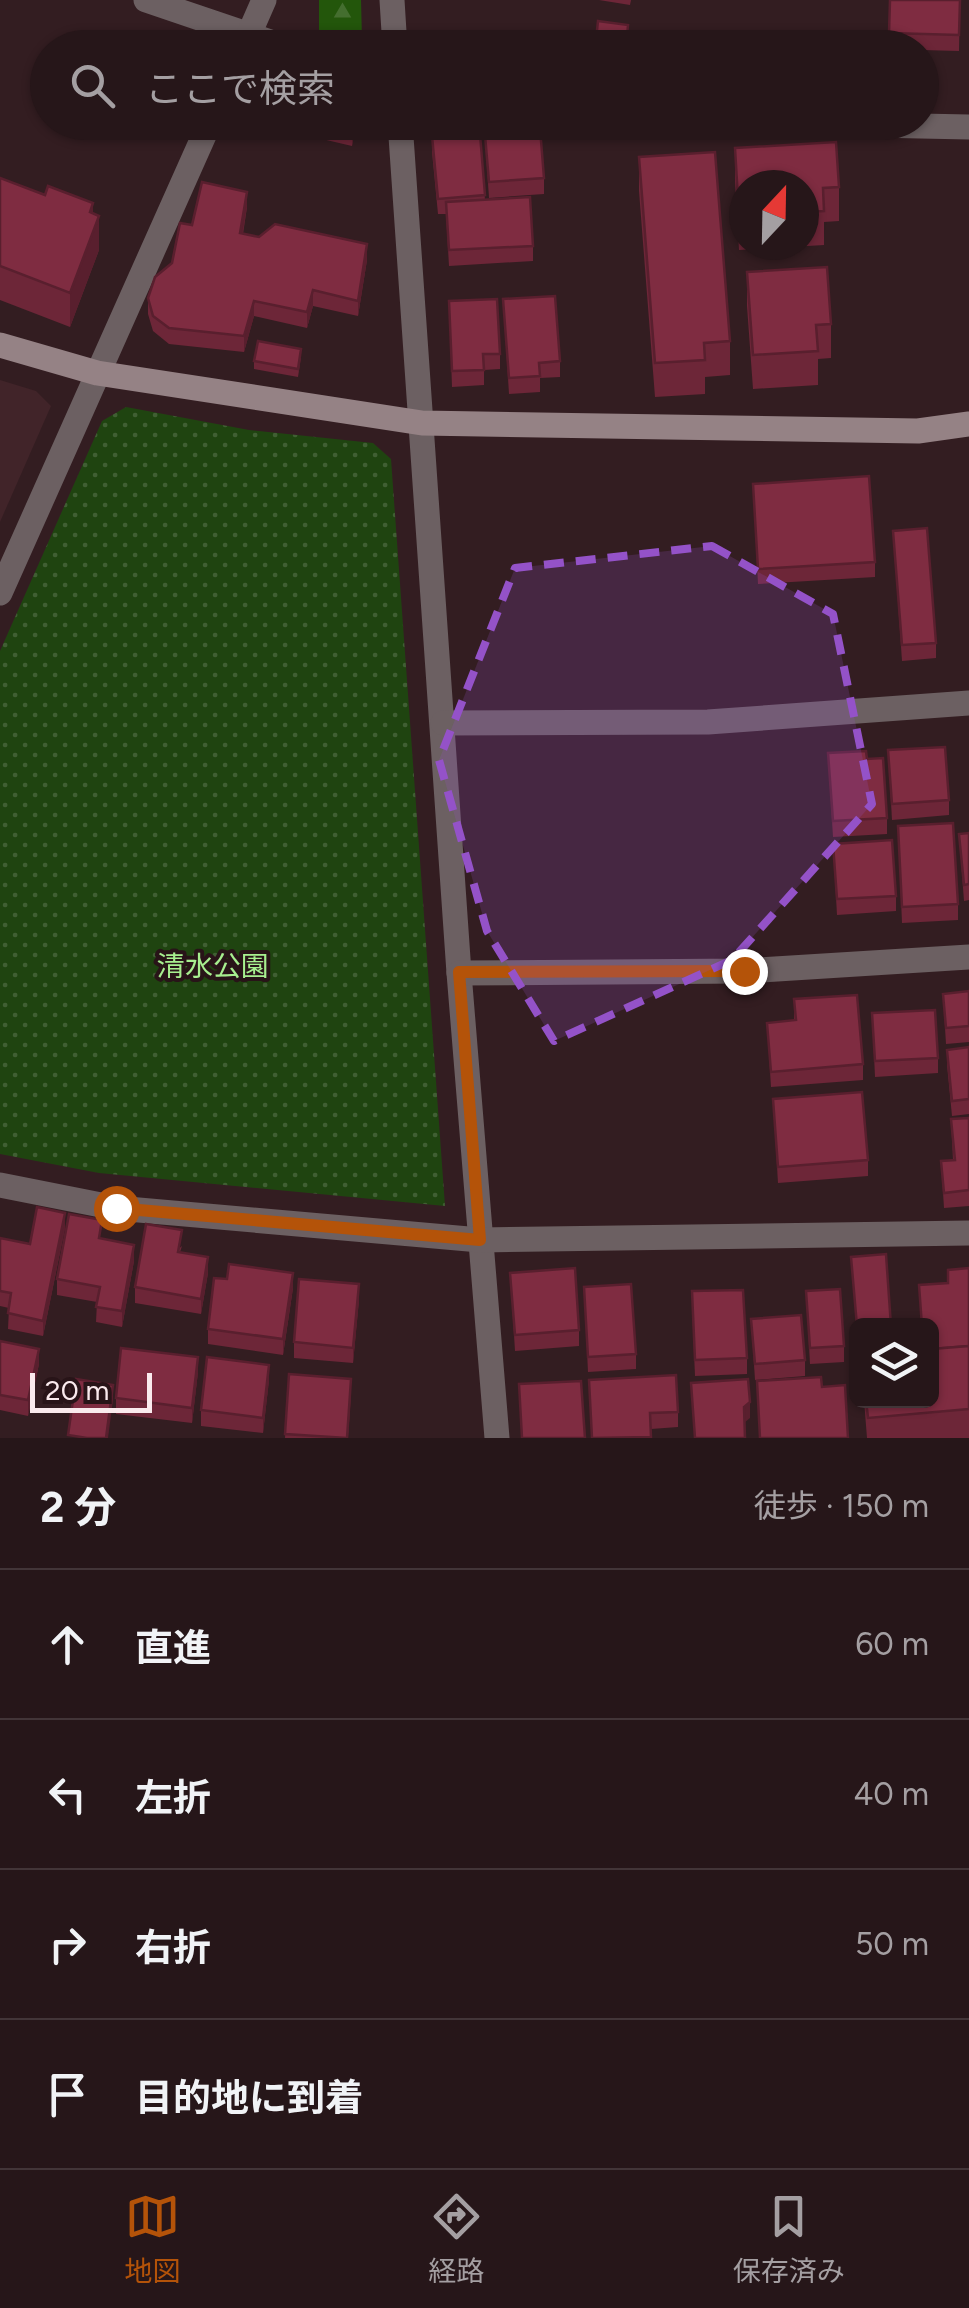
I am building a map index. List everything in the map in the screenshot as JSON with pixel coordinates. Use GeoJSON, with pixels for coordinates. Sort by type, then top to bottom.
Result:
{"type":"FeatureCollection","features":[{"type":"Feature","properties":{"kind":"street"},"geometry":{"type":"LineString","coordinates":[[146,0],[217,30]]}},
{"type":"Feature","properties":{"kind":"street"},"geometry":{"type":"LineString","coordinates":[[251,30],[264,0]]}},
{"type":"Feature","properties":{"kind":"street"},"geometry":{"type":"LineString","coordinates":[[392,0],[394,30]]}},
{"type":"Feature","properties":{"kind":"street"},"geometry":{"type":"LineString","coordinates":[[939,126],[969,127]]}},
{"type":"Feature","properties":{"kind":"street"},"geometry":{"type":"LineString","coordinates":[[0,593],[202,140]]}},
{"type":"Feature","properties":{"kind":"street"},"geometry":{"type":"LineString","coordinates":[[401,140],[459,972],[497,1438]]}},
{"type":"Feature","properties":{"kind":"street"},"geometry":{"type":"LineString","coordinates":[[0,345],[97,373],[422,423],[918,431],[969,424]]}},
{"type":"Feature","properties":{"kind":"street"},"geometry":{"type":"LineString","coordinates":[[443,722],[708,722],[969,703]]}},
{"type":"Feature","properties":{"kind":"street"},"geometry":{"type":"LineString","coordinates":[[459,972],[744,971],[969,957]]}},
{"type":"Feature","properties":{"kind":"street"},"geometry":{"type":"LineString","coordinates":[[0,1185],[116,1208],[480,1240],[969,1233]]}},
{"type":"Feature","properties":{"kind":"highlighted area"},"geometry":{"type":"Polygon","coordinates":[[[712,546],[833,614],[872,804],[732,960],[554,1041],[487,931],[439,760],[515,568],[712,546]]]}},
{"type":"Feature","properties":{"kind":"shaded area"},"geometry":{"type":"Polygon","coordinates":[[[0,380],[36,391],[51,406],[0,522],[0,380]]]}},
{"type":"Feature","properties":{"kind":"green space"},"geometry":{"type":"Polygon","coordinates":[[[319,0],[361,0],[362,30],[319,30],[319,0]]]}},
{"type":"Feature","properties":{"kind":"green space","name":"清水公園"},"geometry":{"type":"Polygon","coordinates":[[[126,407],[249,430],[373,443],[391,459],[445,1206],[99,1173],[0,1154],[0,651],[102,421],[126,407]]]}},
{"type":"Feature","properties":{"kind":"building"},"geometry":{"type":"Polygon","coordinates":[[[890,0],[960,0],[959,35],[939,34],[939,30],[889,30],[890,0]]]}},
{"type":"Feature","properties":{"kind":"building"},"geometry":{"type":"Polygon","coordinates":[[[598,21],[628,25],[628,30],[597,30],[598,21]]]}},
{"type":"Feature","properties":{"kind":"building"},"geometry":{"type":"Polygon","coordinates":[[[432,140],[480,140],[485,195],[438,199],[432,140]]]}},
{"type":"Feature","properties":{"kind":"building"},"geometry":{"type":"Polygon","coordinates":[[[485,140],[541,140],[544,178],[489,182],[485,140]]]}},
{"type":"Feature","properties":{"kind":"building"},"geometry":{"type":"Polygon","coordinates":[[[836,142],[839,187],[823,188],[824,211],[819,211],[819,170],[736,170],[735,148],[836,142]]]}},
{"type":"Feature","properties":{"kind":"building"},"geometry":{"type":"Polygon","coordinates":[[[715,152],[730,341],[704,343],[705,360],[655,363],[639,157],[715,152]]]}},
{"type":"Feature","properties":{"kind":"building"},"geometry":{"type":"Polygon","coordinates":[[[0,178],[45,195],[48,186],[93,203],[90,212],[99,216],[70,293],[0,266],[0,178]]]}},
{"type":"Feature","properties":{"kind":"building"},"geometry":{"type":"Polygon","coordinates":[[[202,182],[247,192],[240,233],[259,237],[275,224],[367,244],[358,301],[313,290],[307,312],[254,301],[244,336],[169,328],[153,316],[148,298],[155,277],[172,263],[180,223],[192,225],[202,182]]]}},
{"type":"Feature","properties":{"kind":"building"},"geometry":{"type":"Polygon","coordinates":[[[530,197],[533,246],[449,250],[446,202],[530,197]]]}},
{"type":"Feature","properties":{"kind":"building"},"geometry":{"type":"Polygon","coordinates":[[[827,267],[831,324],[816,325],[818,351],[753,355],[747,272],[827,267]]]}},
{"type":"Feature","properties":{"kind":"building"},"geometry":{"type":"Polygon","coordinates":[[[555,296],[560,361],[539,363],[540,376],[509,378],[503,299],[555,296]]]}},
{"type":"Feature","properties":{"kind":"building"},"geometry":{"type":"Polygon","coordinates":[[[497,299],[500,354],[483,354],[484,370],[452,371],[449,301],[497,299]]]}},
{"type":"Feature","properties":{"kind":"building"},"geometry":{"type":"Polygon","coordinates":[[[258,341],[301,349],[298,369],[254,361],[258,341]]]}},
{"type":"Feature","properties":{"kind":"building"},"geometry":{"type":"Polygon","coordinates":[[[869,476],[875,562],[758,569],[753,484],[869,476]]]}},
{"type":"Feature","properties":{"kind":"building"},"geometry":{"type":"Polygon","coordinates":[[[927,528],[936,643],[902,645],[893,531],[927,528]]]}},
{"type":"Feature","properties":{"kind":"building"},"geometry":{"type":"Polygon","coordinates":[[[945,747],[949,800],[892,804],[888,750],[945,747]]]}},
{"type":"Feature","properties":{"kind":"building"},"geometry":{"type":"Polygon","coordinates":[[[866,751],[867,759],[883,758],[887,818],[833,821],[828,753],[866,751]]]}},
{"type":"Feature","properties":{"kind":"building"},"geometry":{"type":"Polygon","coordinates":[[[953,823],[958,904],[902,907],[898,826],[953,823]]]}},
{"type":"Feature","properties":{"kind":"building"},"geometry":{"type":"Polygon","coordinates":[[[969,833],[969,884],[964,885],[959,834],[969,833]]]}},
{"type":"Feature","properties":{"kind":"building"},"geometry":{"type":"Polygon","coordinates":[[[892,840],[896,896],[837,899],[833,844],[892,840]]]}},
{"type":"Feature","properties":{"kind":"building"},"geometry":{"type":"Polygon","coordinates":[[[969,991],[969,1026],[946,1028],[943,994],[969,991]]]}},
{"type":"Feature","properties":{"kind":"building"},"geometry":{"type":"Polygon","coordinates":[[[857,995],[863,1064],[771,1072],[767,1023],[796,1020],[794,999],[857,995]]]}},
{"type":"Feature","properties":{"kind":"building"},"geometry":{"type":"Polygon","coordinates":[[[935,1010],[938,1058],[875,1061],[872,1013],[935,1010]]]}},
{"type":"Feature","properties":{"kind":"building"},"geometry":{"type":"Polygon","coordinates":[[[969,1047],[969,1099],[952,1101],[947,1050],[969,1047]]]}},
{"type":"Feature","properties":{"kind":"building"},"geometry":{"type":"Polygon","coordinates":[[[862,1092],[868,1160],[778,1167],[773,1099],[862,1092]]]}},
{"type":"Feature","properties":{"kind":"building"},"geometry":{"type":"Polygon","coordinates":[[[969,1118],[969,1190],[944,1193],[941,1161],[955,1160],[951,1119],[969,1118]]]}},
{"type":"Feature","properties":{"kind":"building"},"geometry":{"type":"Polygon","coordinates":[[[37,1207],[65,1213],[43,1321],[8,1313],[11,1293],[0,1291],[0,1238],[30,1244],[37,1207]]]}},
{"type":"Feature","properties":{"kind":"building"},"geometry":{"type":"Polygon","coordinates":[[[69,1214],[102,1220],[99,1238],[134,1245],[122,1311],[96,1307],[100,1287],[57,1279],[69,1214]]]}},
{"type":"Feature","properties":{"kind":"building"},"geometry":{"type":"Polygon","coordinates":[[[146,1224],[182,1230],[178,1252],[208,1257],[201,1299],[135,1287],[146,1224]]]}},
{"type":"Feature","properties":{"kind":"building"},"geometry":{"type":"Polygon","coordinates":[[[886,1254],[890,1318],[856,1318],[851,1257],[886,1254]]]}},
{"type":"Feature","properties":{"kind":"building"},"geometry":{"type":"Polygon","coordinates":[[[229,1264],[293,1273],[283,1339],[208,1329],[214,1278],[227,1279],[229,1264]]]}},
{"type":"Feature","properties":{"kind":"building"},"geometry":{"type":"Polygon","coordinates":[[[575,1268],[579,1330],[515,1335],[510,1273],[575,1268]]]}},
{"type":"Feature","properties":{"kind":"building"},"geometry":{"type":"Polygon","coordinates":[[[969,1268],[969,1346],[939,1348],[939,1318],[921,1318],[919,1285],[948,1283],[948,1270],[969,1268]]]}},
{"type":"Feature","properties":{"kind":"building"},"geometry":{"type":"Polygon","coordinates":[[[299,1279],[359,1284],[353,1348],[294,1342],[299,1279]]]}},
{"type":"Feature","properties":{"kind":"building"},"geometry":{"type":"Polygon","coordinates":[[[631,1284],[636,1354],[588,1357],[584,1287],[631,1284]]]}},
{"type":"Feature","properties":{"kind":"building"},"geometry":{"type":"Polygon","coordinates":[[[840,1289],[844,1346],[810,1348],[806,1291],[840,1289]]]}},
{"type":"Feature","properties":{"kind":"building"},"geometry":{"type":"Polygon","coordinates":[[[743,1290],[747,1358],[695,1360],[692,1291],[743,1290]]]}},
{"type":"Feature","properties":{"kind":"building"},"geometry":{"type":"Polygon","coordinates":[[[801,1315],[805,1360],[755,1364],[751,1319],[801,1315]]]}},
{"type":"Feature","properties":{"kind":"building"},"geometry":{"type":"Polygon","coordinates":[[[0,1341],[39,1349],[28,1400],[0,1395],[0,1341]]]}},
{"type":"Feature","properties":{"kind":"building"},"geometry":{"type":"Polygon","coordinates":[[[969,1346],[969,1409],[868,1418],[867,1408],[939,1408],[939,1348],[969,1346]]]}},
{"type":"Feature","properties":{"kind":"building"},"geometry":{"type":"Polygon","coordinates":[[[121,1348],[198,1357],[192,1408],[116,1398],[121,1348]]]}},
{"type":"Feature","properties":{"kind":"building"},"geometry":{"type":"Polygon","coordinates":[[[207,1357],[269,1365],[263,1418],[201,1410],[207,1357]]]}},
{"type":"Feature","properties":{"kind":"building"},"geometry":{"type":"Polygon","coordinates":[[[289,1374],[351,1379],[347,1438],[285,1434],[289,1374]]]}},
{"type":"Feature","properties":{"kind":"building"},"geometry":{"type":"Polygon","coordinates":[[[676,1375],[678,1412],[650,1413],[651,1437],[592,1438],[589,1380],[676,1375]]]}},
{"type":"Feature","properties":{"kind":"building"},"geometry":{"type":"Polygon","coordinates":[[[821,1377],[822,1387],[845,1385],[848,1438],[760,1438],[757,1381],[821,1377]]]}},
{"type":"Feature","properties":{"kind":"building"},"geometry":{"type":"Polygon","coordinates":[[[76,1379],[113,1385],[106,1438],[68,1435],[76,1379]]]}},
{"type":"Feature","properties":{"kind":"building"},"geometry":{"type":"Polygon","coordinates":[[[748,1379],[750,1402],[744,1407],[745,1438],[695,1438],[691,1383],[748,1379]]]}},
{"type":"Feature","properties":{"kind":"building"},"geometry":{"type":"Polygon","coordinates":[[[581,1381],[585,1438],[522,1438],[519,1384],[581,1381]]]}},
{"type":"Feature","properties":{"kind":"route"},"geometry":{"type":"LineString","coordinates":[[116,1208],[480,1240],[459,972],[744,971]]}}]}
